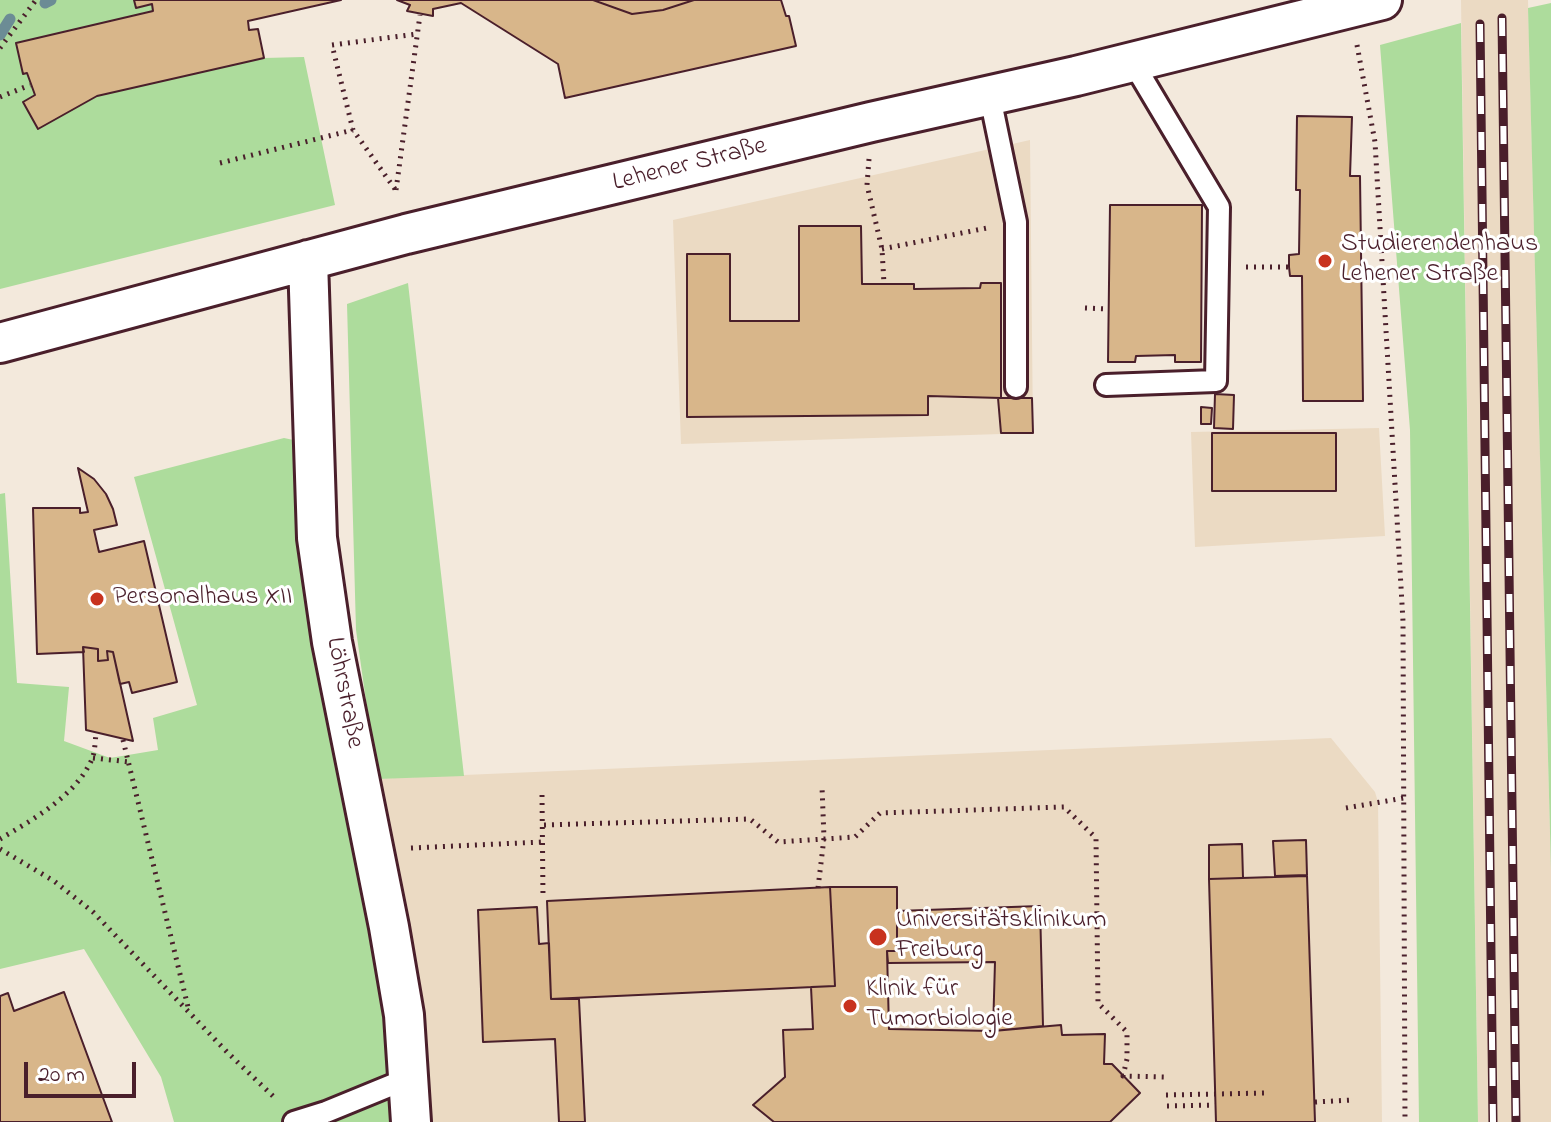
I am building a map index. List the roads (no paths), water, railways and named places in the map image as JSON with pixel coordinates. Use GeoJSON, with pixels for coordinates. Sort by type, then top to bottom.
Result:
{"type":"FeatureCollection","features":[{"type":"Feature","properties":{"kind":"street","name":"Lehener Straße"},"geometry":{"type":"LineString","coordinates":[[0,343],[406,234],[871,122],[990,97],[1370,3]]}},
{"type":"Feature","properties":{"kind":"street","name":"Löhrstraße"},"geometry":{"type":"LineString","coordinates":[[308,260],[317,538],[332,642],[404,1015],[411,1122]]}},
{"type":"Feature","properties":{"kind":"lane"},"geometry":{"type":"LineString","coordinates":[[1106,385],[1216,381],[1219,207],[1132,61]]}},
{"type":"Feature","properties":{"kind":"lane"},"geometry":{"type":"LineString","coordinates":[[990,97],[1016,222],[1016,387]]}},
{"type":"Feature","properties":{"kind":"lane"},"geometry":{"type":"LineString","coordinates":[[296,1121],[409,1078]]}},
{"type":"Feature","properties":{"kind":"waterway"},"geometry":{"type":"LineString","coordinates":[[45,3],[51,0]]}},
{"type":"Feature","properties":{"kind":"waterway"},"geometry":{"type":"LineString","coordinates":[[0,35],[10,19]]}},
{"type":"Feature","properties":{"kind":"railway"},"geometry":{"type":"LineString","coordinates":[[1502,18],[1516,1122]]}},
{"type":"Feature","properties":{"kind":"railway"},"geometry":{"type":"LineString","coordinates":[[1480,24],[1493,1122]]}},
{"type":"Feature","properties":{"kind":"place","name":"Studierendenhaus Lehener Straße"},"geometry":{"type":"Point","coordinates":[1325,261]}},
{"type":"Feature","properties":{"kind":"place","name":"Personalhaus XII"},"geometry":{"type":"Point","coordinates":[97,599]}},
{"type":"Feature","properties":{"kind":"place","name":"Universitätsklinikum Freiburg"},"geometry":{"type":"Point","coordinates":[878,937]}},
{"type":"Feature","properties":{"kind":"place","name":"Klinik für Tumorbiologie"},"geometry":{"type":"Point","coordinates":[850,1006]}}]}
